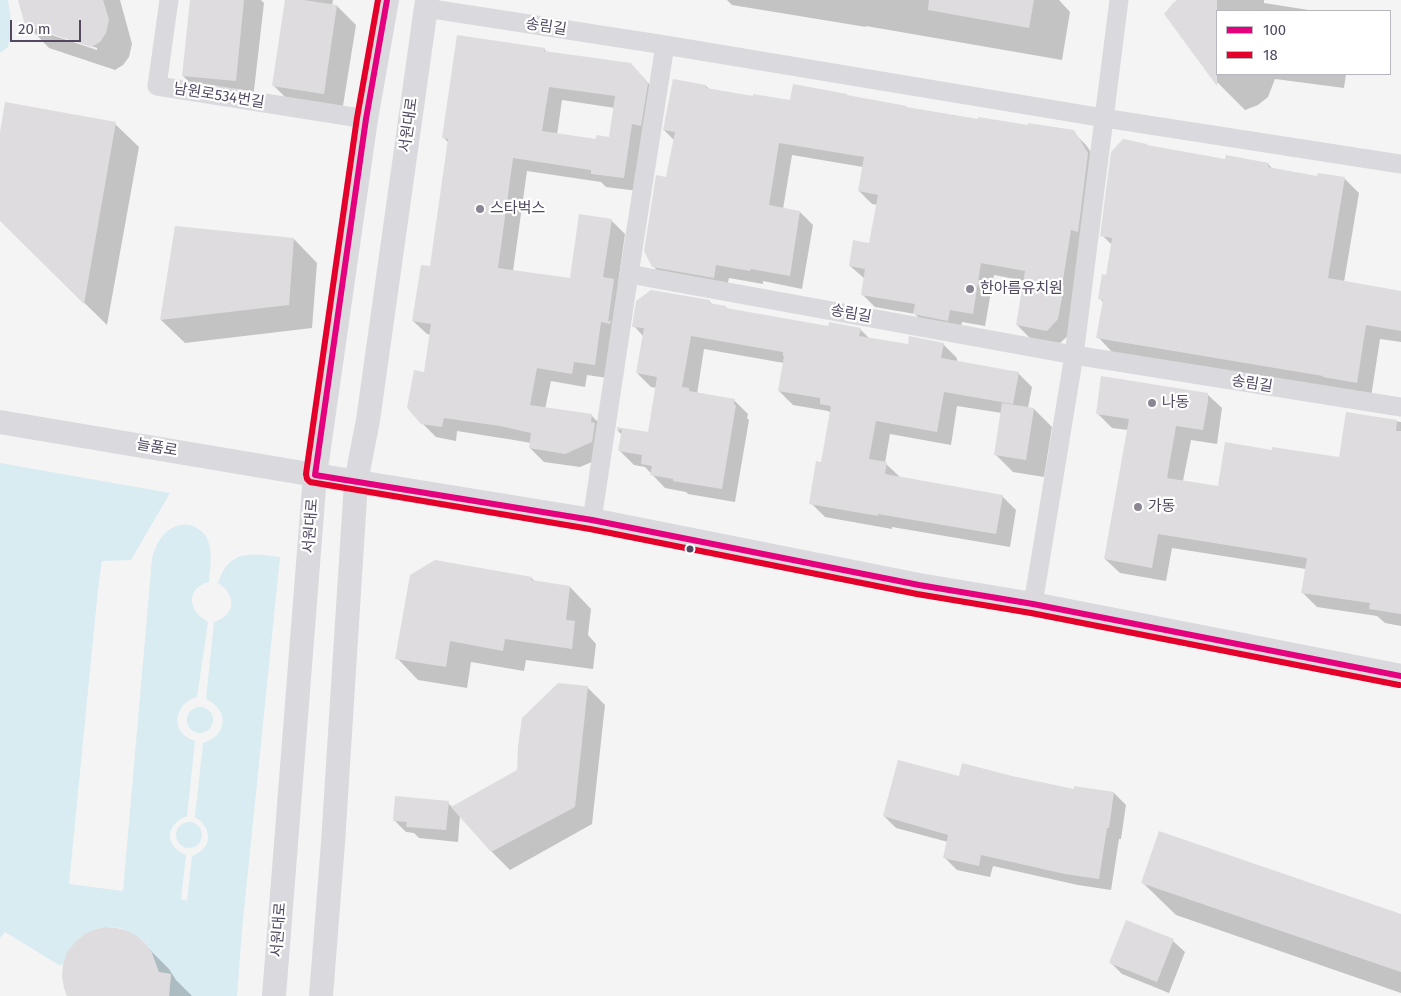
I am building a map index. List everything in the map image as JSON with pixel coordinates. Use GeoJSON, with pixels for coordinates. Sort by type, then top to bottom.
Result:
{"type":"FeatureCollection","features":[{"type":"Feature","properties":{"kind":"street","name":"남원로534번길"},"geometry":{"type":"LineString","coordinates":[[168,0],[157,86],[366,119]]}},
{"type":"Feature","properties":{"kind":"street","name":"서원대로"},"geometry":{"type":"LineString","coordinates":[[274,996],[315,475],[366,119],[387,0]]}},
{"type":"Feature","properties":{"kind":"street"},"geometry":{"type":"LineString","coordinates":[[1033,604],[1074,355],[1119,0]]}},
{"type":"Feature","properties":{"kind":"street","name":"서원대로"},"geometry":{"type":"LineString","coordinates":[[321,996],[335,814],[356,482],[368,420],[427,4]]}},
{"type":"Feature","properties":{"kind":"street","name":"송림길"},"geometry":{"type":"LineString","coordinates":[[427,4],[1104,118],[1401,164]]}},
{"type":"Feature","properties":{"kind":"street"},"geometry":{"type":"LineString","coordinates":[[592,520],[665,45]]}},
{"type":"Feature","properties":{"kind":"street","name":"송림길"},"geometry":{"type":"LineString","coordinates":[[629,274],[1074,355],[1401,407]]}},
{"type":"Feature","properties":{"kind":"street","name":"늘품로"},"geometry":{"type":"LineString","coordinates":[[0,422],[356,482]]}},
{"type":"Feature","properties":{"kind":"street"},"geometry":{"type":"LineString","coordinates":[[356,482],[592,520],[919,585],[1033,604],[1401,676]]}},
{"type":"Feature","properties":{"kind":"shaded area"},"geometry":{"type":"Polygon","coordinates":[[[0,0],[8,0],[12,27],[8,47],[0,53],[0,0]]]}},
{"type":"Feature","properties":{"kind":"shaded area"},"geometry":{"type":"Polygon","coordinates":[[[0,463],[170,493],[131,560],[102,561],[69,884],[123,891],[152,559],[160,540],[164,534],[175,527],[182,525],[191,526],[202,531],[210,546],[209,582],[196,589],[192,600],[196,612],[208,622],[197,697],[191,699],[182,707],[177,718],[180,730],[185,736],[195,741],[187,816],[174,824],[170,835],[174,846],[186,855],[181,899],[187,901],[192,856],[204,848],[208,838],[205,827],[195,817],[203,743],[217,735],[221,730],[223,719],[216,706],[206,699],[214,622],[227,615],[231,604],[228,593],[218,583],[228,564],[242,556],[280,557],[237,996],[169,996],[171,974],[157,972],[145,943],[123,929],[103,927],[86,934],[78,939],[72,946],[63,964],[59,965],[5,932],[0,938],[0,463]]]}},
{"type":"Feature","properties":{"kind":"shaded area"},"geometry":{"type":"Polygon","coordinates":[[[200,707],[209,711],[213,720],[209,729],[200,733],[191,729],[187,720],[191,711],[200,707]]]}},
{"type":"Feature","properties":{"kind":"shaded area"},"geometry":{"type":"Polygon","coordinates":[[[189,822],[198,826],[202,835],[198,844],[189,848],[180,844],[176,835],[180,826],[189,822]]]}},
{"type":"Feature","properties":{"kind":"building"},"geometry":{"type":"Polygon","coordinates":[[[18,0],[103,0],[109,20],[106,33],[100,42],[91,47],[25,25],[18,0]]]}},
{"type":"Feature","properties":{"kind":"building"},"geometry":{"type":"Polygon","coordinates":[[[190,0],[244,0],[236,81],[182,76],[190,0]]]}},
{"type":"Feature","properties":{"kind":"building"},"geometry":{"type":"Polygon","coordinates":[[[285,0],[303,0],[337,5],[324,94],[272,86],[285,0]]]}},
{"type":"Feature","properties":{"kind":"building"},"geometry":{"type":"Polygon","coordinates":[[[929,0],[1034,0],[1029,28],[928,10],[929,0]]]}},
{"type":"Feature","properties":{"kind":"building"},"geometry":{"type":"Polygon","coordinates":[[[1177,0],[1217,0],[1217,86],[1164,14],[1177,0]]]}},
{"type":"Feature","properties":{"kind":"building"},"geometry":{"type":"Polygon","coordinates":[[[457,35],[545,48],[544,51],[631,63],[648,83],[641,126],[632,124],[624,178],[591,174],[591,170],[513,158],[498,268],[570,278],[579,214],[612,219],[603,277],[614,279],[608,322],[611,320],[610,324],[601,322],[595,365],[574,362],[572,374],[537,368],[530,405],[592,414],[591,422],[595,423],[592,442],[565,454],[529,448],[531,433],[500,426],[444,418],[442,427],[421,424],[407,408],[414,370],[424,372],[431,324],[412,321],[421,265],[430,266],[448,139],[442,138],[457,35]],[[549,87],[542,131],[596,139],[596,135],[609,137],[615,96],[549,87]]]}},
{"type":"Feature","properties":{"kind":"building"},"geometry":{"type":"Polygon","coordinates":[[[673,79],[706,85],[706,88],[790,100],[793,84],[906,107],[978,119],[978,117],[1074,130],[1088,153],[1078,232],[1071,230],[1058,319],[1047,331],[1016,325],[1025,271],[981,263],[973,314],[950,310],[948,321],[913,314],[915,304],[861,295],[865,269],[849,266],[853,240],[869,243],[878,195],[858,191],[864,157],[779,143],[769,205],[800,211],[790,276],[716,265],[714,278],[652,267],[644,251],[656,175],[666,177],[675,132],[663,130],[673,79]]]}},
{"type":"Feature","properties":{"kind":"building"},"geometry":{"type":"Polygon","coordinates":[[[5,102],[116,122],[84,304],[0,221],[0,132],[5,102]]]}},
{"type":"Feature","properties":{"kind":"building"},"geometry":{"type":"Polygon","coordinates":[[[1123,139],[1225,159],[1226,155],[1269,163],[1268,167],[1317,176],[1318,173],[1345,177],[1328,278],[1401,291],[1401,331],[1366,325],[1357,383],[1096,338],[1103,300],[1098,299],[1102,274],[1106,275],[1112,238],[1100,236],[1111,152],[1123,139]]]}},
{"type":"Feature","properties":{"kind":"building"},"geometry":{"type":"Polygon","coordinates":[[[175,226],[294,238],[289,305],[160,320],[175,226]]]}},
{"type":"Feature","properties":{"kind":"building"},"geometry":{"type":"Polygon","coordinates":[[[651,290],[710,300],[709,303],[726,306],[726,308],[828,326],[829,322],[861,328],[859,336],[908,344],[909,336],[944,343],[941,358],[1019,372],[1013,404],[944,392],[937,432],[876,421],[869,459],[887,462],[885,474],[1003,495],[996,534],[809,504],[816,461],[821,462],[831,406],[820,404],[820,398],[778,391],[784,356],[783,352],[691,336],[682,387],[689,388],[689,391],[735,399],[734,405],[736,405],[722,489],[650,475],[652,466],[641,464],[642,455],[618,451],[622,429],[617,431],[617,427],[648,432],[657,377],[636,373],[644,328],[632,327],[636,301],[651,290]]]}},
{"type":"Feature","properties":{"kind":"building"},"geometry":{"type":"Polygon","coordinates":[[[1101,376],[1208,393],[1203,430],[1176,426],[1167,478],[1218,486],[1225,442],[1272,450],[1272,447],[1339,457],[1346,412],[1397,420],[1396,431],[1401,431],[1401,614],[1369,609],[1370,603],[1301,593],[1307,558],[1158,534],[1152,568],[1104,559],[1129,419],[1096,414],[1101,376]]]}},
{"type":"Feature","properties":{"kind":"building"},"geometry":{"type":"Polygon","coordinates":[[[1002,403],[1034,408],[1026,460],[994,455],[1002,403]]]}},
{"type":"Feature","properties":{"kind":"building"},"geometry":{"type":"Polygon","coordinates":[[[435,560],[532,577],[531,580],[570,586],[566,620],[575,621],[572,649],[505,639],[503,651],[450,641],[446,667],[395,659],[410,575],[435,560]]]}},
{"type":"Feature","properties":{"kind":"building"},"geometry":{"type":"Polygon","coordinates":[[[558,683],[588,686],[575,807],[491,852],[451,807],[517,770],[522,718],[558,683]]]}},
{"type":"Feature","properties":{"kind":"building"},"geometry":{"type":"Polygon","coordinates":[[[898,760],[959,776],[962,763],[1074,789],[1074,786],[1114,792],[1099,879],[1065,874],[981,855],[979,866],[943,858],[948,835],[883,816],[898,760]]]}},
{"type":"Feature","properties":{"kind":"building"},"geometry":{"type":"Polygon","coordinates":[[[395,796],[449,801],[446,830],[406,827],[407,822],[393,821],[395,796]]]}},
{"type":"Feature","properties":{"kind":"building"},"geometry":{"type":"Polygon","coordinates":[[[1159,831],[1401,914],[1401,972],[1141,883],[1159,831]]]}},
{"type":"Feature","properties":{"kind":"building"},"geometry":{"type":"Polygon","coordinates":[[[1126,920],[1174,939],[1157,982],[1109,963],[1126,920]]]}},
{"type":"Feature","properties":{"kind":"building"},"geometry":{"type":"Polygon","coordinates":[[[106,927],[128,931],[146,944],[152,953],[159,972],[171,974],[169,996],[67,996],[62,977],[63,964],[67,952],[86,933],[106,927]]]}},
{"type":"Feature","properties":{"kind":"transit line","name":"18"},"geometry":{"type":"LineString","coordinates":[[378,0],[357,118],[306,474],[310,482],[590,529],[917,594],[1031,613],[1399,685]]}},
{"type":"Feature","properties":{"kind":"transit line","name":"100"},"geometry":{"type":"LineString","coordinates":[[387,0],[366,119],[315,475],[592,520],[919,585],[1033,604],[1401,676]]}},
{"type":"Feature","properties":{"kind":"place","name":"스타벅스"},"geometry":{"type":"Point","coordinates":[480,209]}},
{"type":"Feature","properties":{"kind":"place","name":"한아름유치원"},"geometry":{"type":"Point","coordinates":[970,289]}},
{"type":"Feature","properties":{"kind":"place","name":"나동"},"geometry":{"type":"Point","coordinates":[1152,403]}},
{"type":"Feature","properties":{"kind":"place","name":"가동"},"geometry":{"type":"Point","coordinates":[1138,507]}}]}
